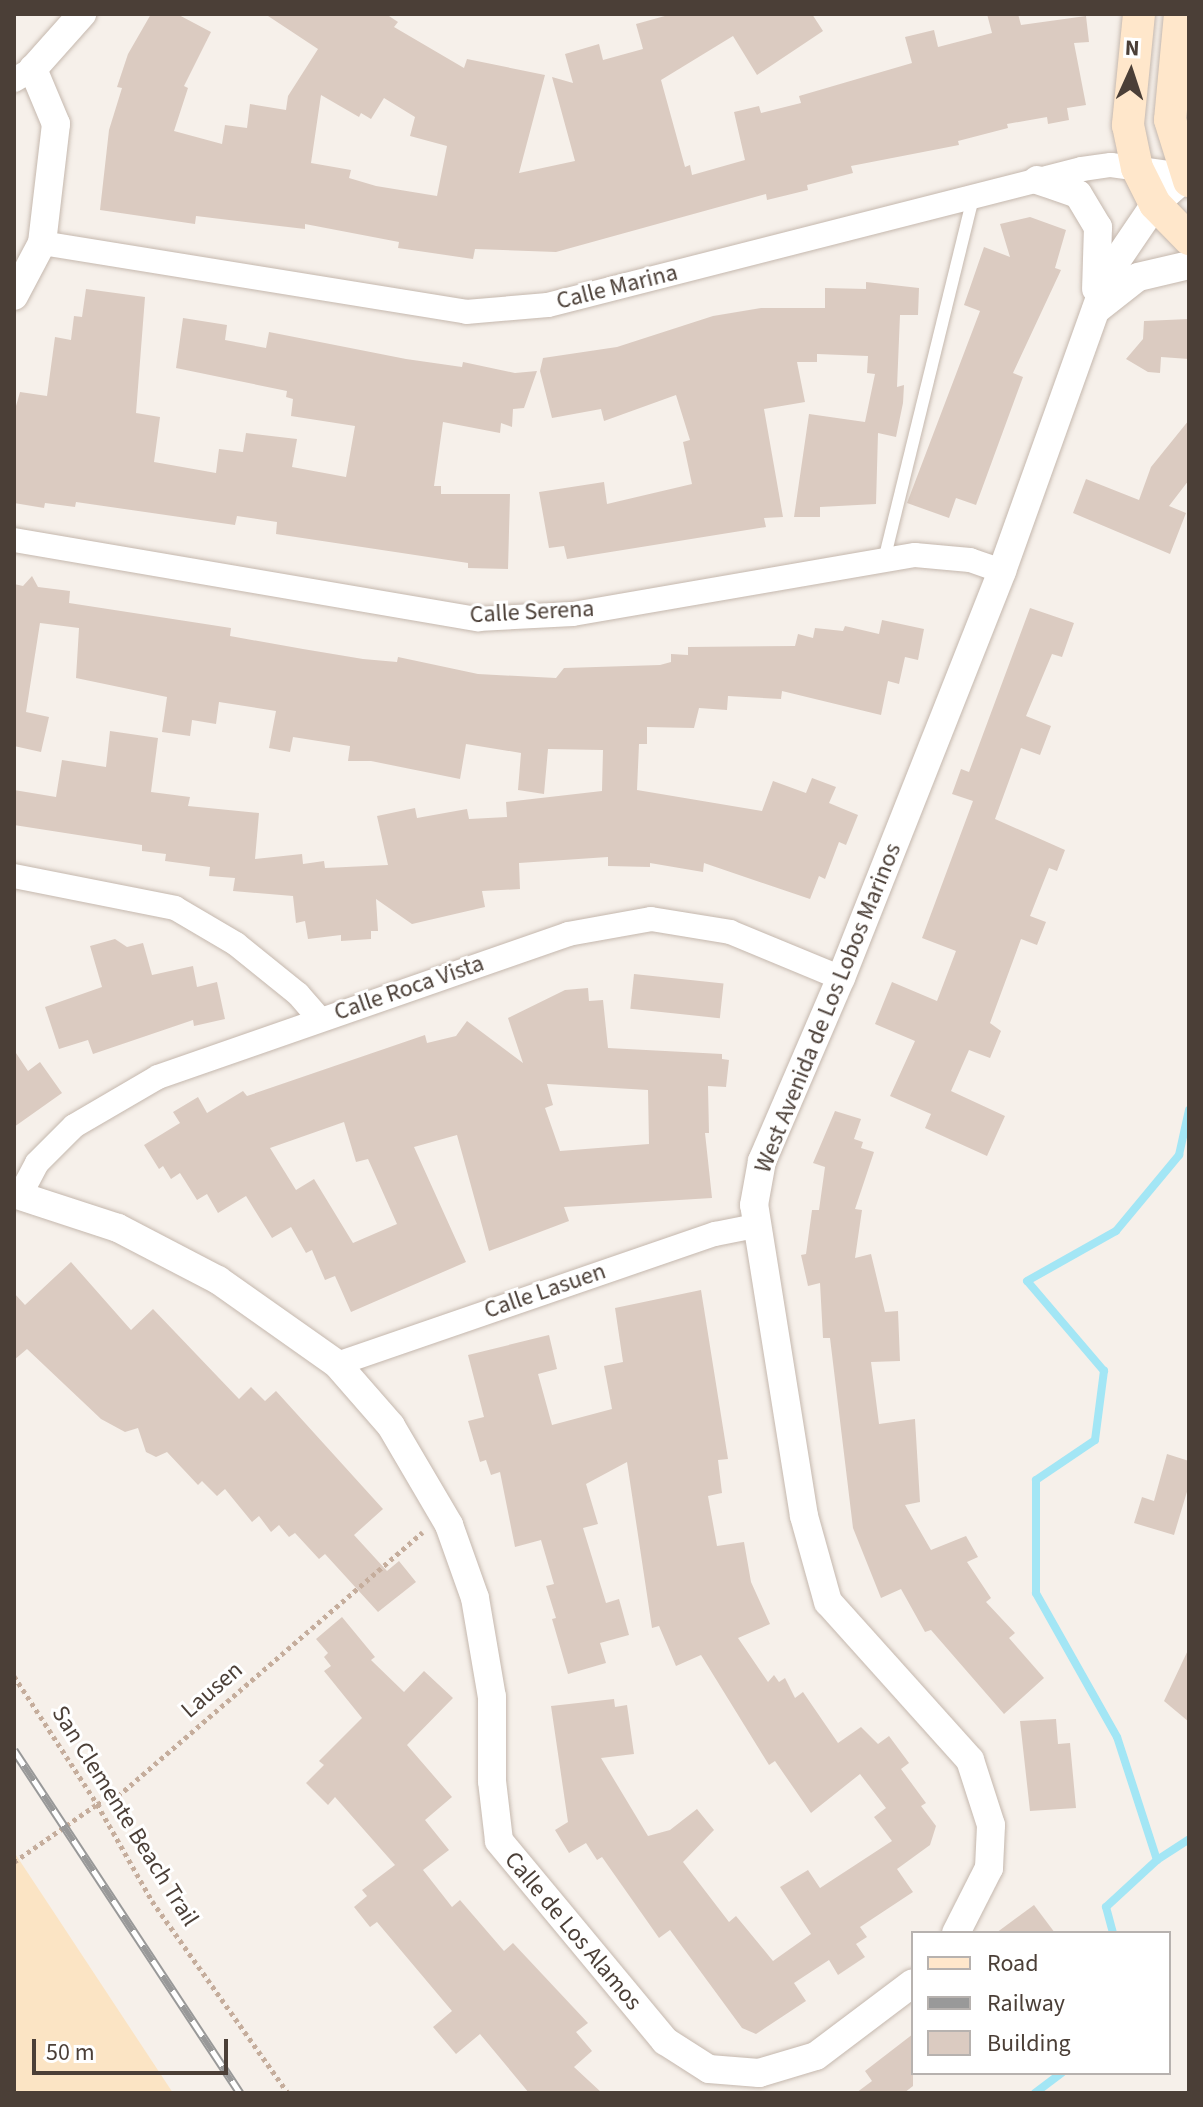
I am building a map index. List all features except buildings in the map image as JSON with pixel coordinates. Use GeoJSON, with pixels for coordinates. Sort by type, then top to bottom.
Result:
{"type":"FeatureCollection","features":[{"type":"Feature","properties":{"kind":"main road"},"geometry":{"type":"LineString","coordinates":[[1139,14],[1128,125],[1137,168],[1155,204],[1189,239]]}},
{"type":"Feature","properties":{"kind":"main road"},"geometry":{"type":"LineString","coordinates":[[1180,14],[1170,120],[1187,177]]}},
{"type":"Feature","properties":{"kind":"street"},"geometry":{"type":"LineString","coordinates":[[14,296],[42,243],[56,124],[23,74],[82,14]]}},
{"type":"Feature","properties":{"kind":"street","name":"Calle Marina"},"geometry":{"type":"LineString","coordinates":[[42,243],[466,312],[548,305],[1037,180],[1111,165],[1187,177]]}},
{"type":"Feature","properties":{"kind":"street","name":"West Avenida de Los Lobos Marinos"},"geometry":{"type":"LineString","coordinates":[[957,1931],[989,1868],[991,1825],[970,1760],[828,1602],[804,1516],[755,1226],[762,1161],[841,978],[1002,571],[1109,272],[1155,204],[1187,177]]}},
{"type":"Feature","properties":{"kind":"street"},"geometry":{"type":"LineString","coordinates":[[1037,180],[1078,194],[1098,227],[1095,310]]}},
{"type":"Feature","properties":{"kind":"street"},"geometry":{"type":"LineString","coordinates":[[1095,310],[1138,277],[1189,265]]}},
{"type":"Feature","properties":{"kind":"street","name":"Calle Serena"},"geometry":{"type":"LineString","coordinates":[[14,540],[478,619],[573,614],[884,560],[943,558],[1002,571]]}},
{"type":"Feature","properties":{"kind":"street"},"geometry":{"type":"LineString","coordinates":[[14,876],[175,908],[236,944],[298,994],[320,1019]]}},
{"type":"Feature","properties":{"kind":"street","name":"Calle Roca Vista"},"geometry":{"type":"LineString","coordinates":[[17,1196],[37,1163],[74,1126],[158,1077],[568,934],[651,919],[730,932],[841,978]]}},
{"type":"Feature","properties":{"kind":"street","name":"Calle de Los Alamos"},"geometry":{"type":"LineString","coordinates":[[17,1196],[118,1228],[218,1280],[337,1364],[391,1426],[449,1525],[475,1598],[492,1697],[492,1781],[499,1841],[528,1881],[665,2041],[709,2069],[759,2073],[816,2056],[877,2015],[911,1985]]}},
{"type":"Feature","properties":{"kind":"street","name":"Calle Lasuen"},"geometry":{"type":"LineString","coordinates":[[337,1364],[715,1234],[755,1226]]}},
{"type":"Feature","properties":{"kind":"lane"},"geometry":{"type":"LineString","coordinates":[[884,560],[973,197]]}},
{"type":"Feature","properties":{"kind":"path","name":"Lausen"},"geometry":{"type":"LineString","coordinates":[[14,1862],[97,1804],[118,1796],[424,1531]]}},
{"type":"Feature","properties":{"kind":"path","name":"San Clemente Beach Trail"},"geometry":{"type":"LineString","coordinates":[[14,1676],[97,1804],[152,1901],[288,2093]]}},
{"type":"Feature","properties":{"kind":"sand"},"geometry":{"type":"Polygon","coordinates":[[[14,1852],[53,1911],[173,2093],[14,2093],[14,1852]]]}},
{"type":"Feature","properties":{"kind":"waterway"},"geometry":{"type":"LineString","coordinates":[[1112,1931],[1106,1907],[1157,1860],[1117,1737],[1036,1593],[1036,1480],[1095,1440],[1104,1371],[1027,1281],[1116,1231],[1179,1155],[1189,1110]]}},
{"type":"Feature","properties":{"kind":"waterway"},"geometry":{"type":"LineString","coordinates":[[1157,1860],[1189,1839]]}},
{"type":"Feature","properties":{"kind":"waterway"},"geometry":{"type":"LineString","coordinates":[[1035,2093],[1059,2075]]}},
{"type":"Feature","properties":{"kind":"railway"},"geometry":{"type":"LineString","coordinates":[[14,1750],[240,2093]]}}]}
